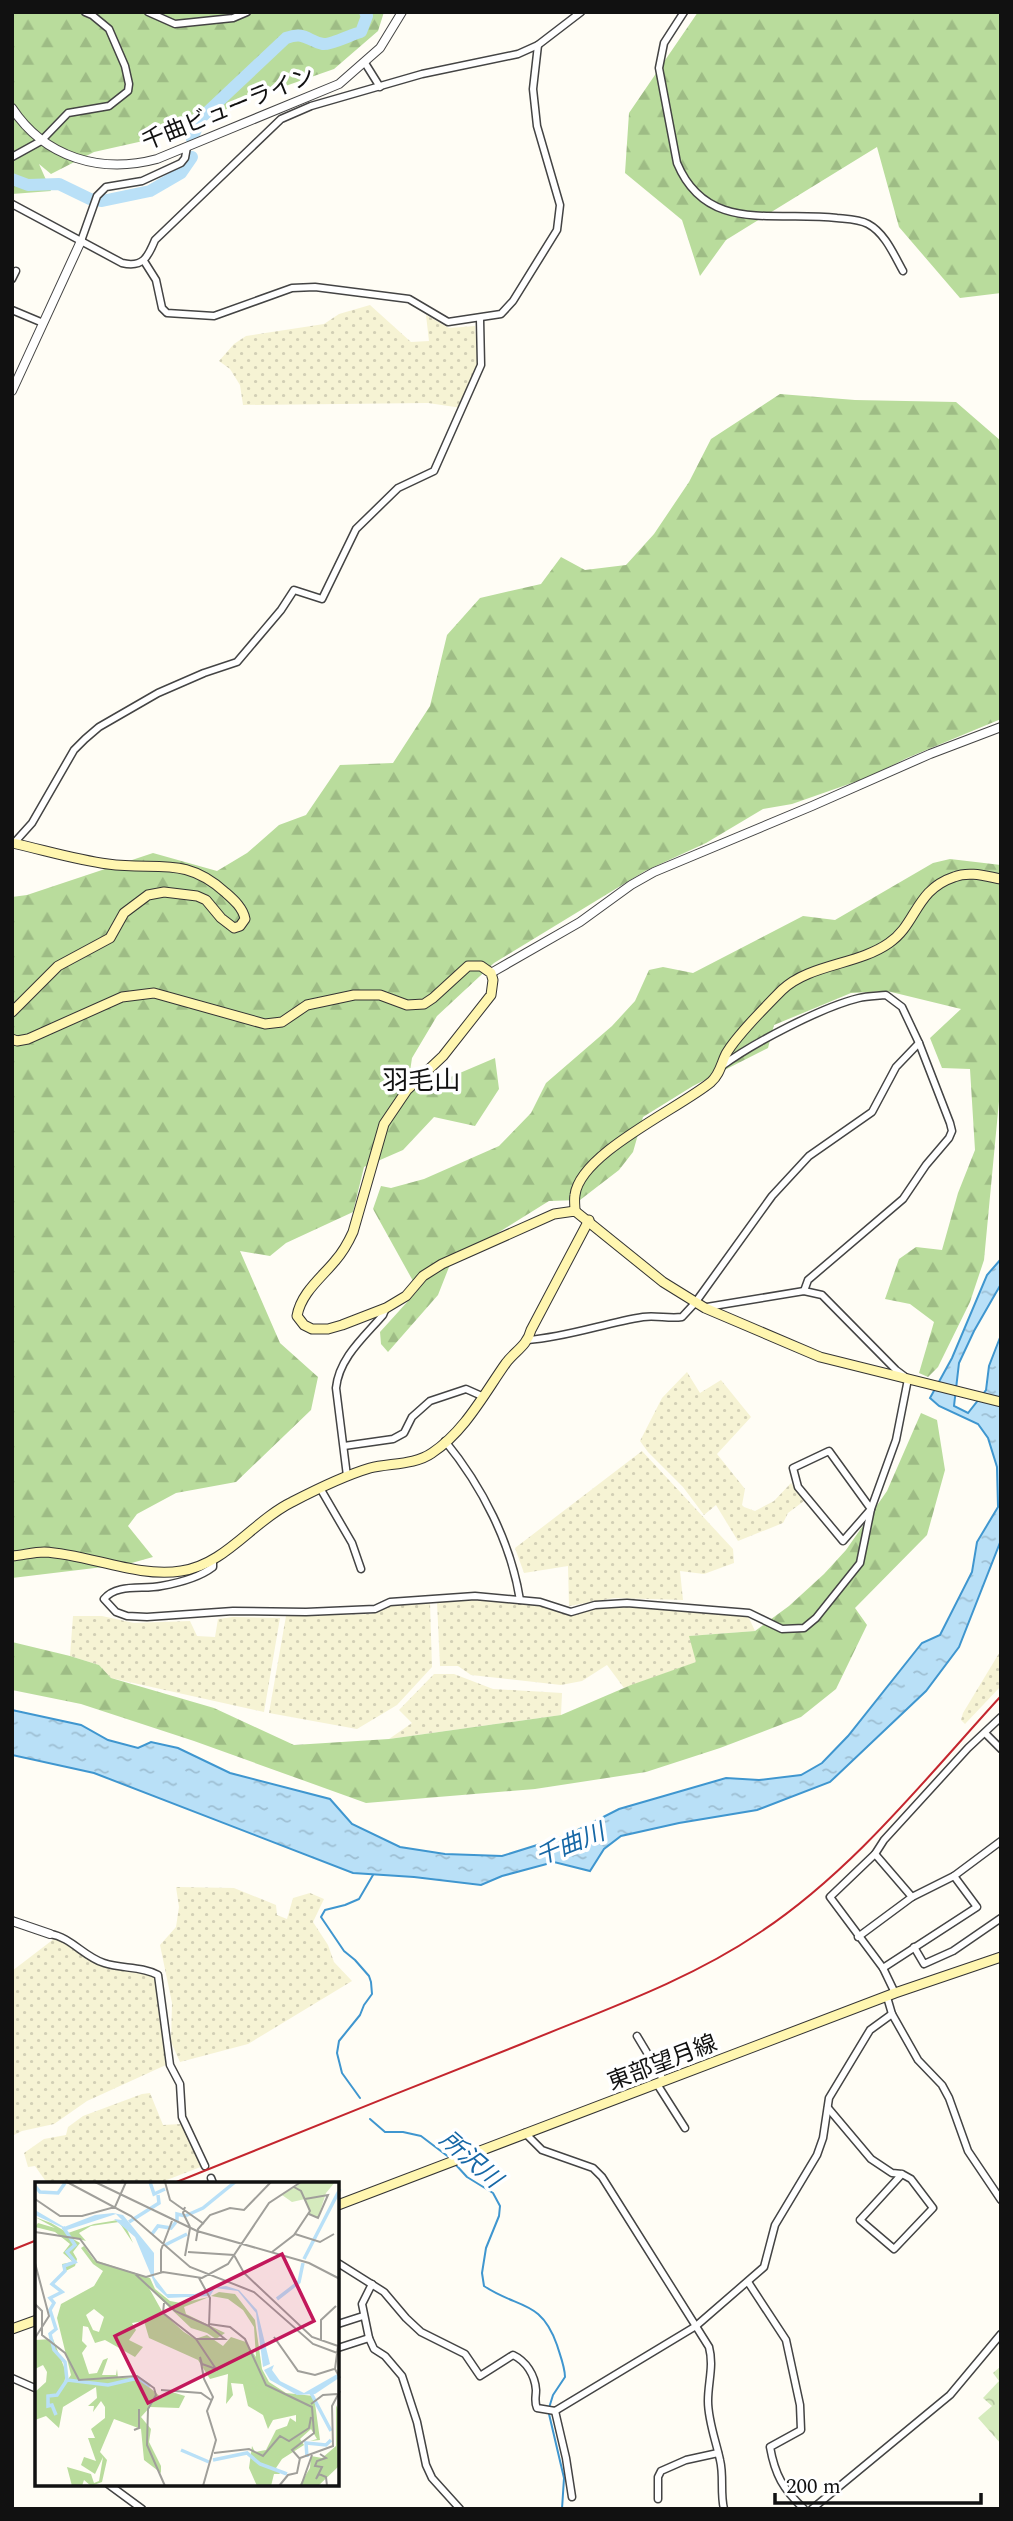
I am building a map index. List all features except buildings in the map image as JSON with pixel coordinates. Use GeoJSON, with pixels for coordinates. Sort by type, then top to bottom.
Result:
{"type":"FeatureCollection","features":[{"type":"Feature","properties":{"kind":"main road"},"geometry":{"type":"LineString","coordinates":[[12,1012],[58,965],[110,938],[124,913],[148,895],[164,892],[197,896],[206,900],[233,928],[240,926],[245,919],[243,911],[224,891],[189,869],[108,864],[13,843]]}},
{"type":"Feature","properties":{"kind":"main road"},"geometry":{"type":"LineString","coordinates":[[575,1211],[575,1193],[592,1166],[630,1134],[715,1079],[726,1054],[785,987],[818,970],[856,959],[884,946],[899,936],[920,900],[931,889],[953,877],[971,873],[1001,879]]}},
{"type":"Feature","properties":{"kind":"main road"},"geometry":{"type":"LineString","coordinates":[[12,1039],[28,1039],[129,995],[154,993],[265,1024],[282,1022],[307,1004],[354,995],[380,995],[407,1005],[424,1003],[433,999],[468,966],[481,966],[491,974],[494,986],[485,1003],[443,1056],[407,1090],[384,1124],[353,1232],[345,1248],[301,1302],[297,1315],[304,1325],[312,1329],[328,1329],[386,1308],[406,1296],[423,1276],[442,1264],[544,1218],[575,1211],[663,1282],[705,1308],[810,1353],[1001,1402]]}},
{"type":"Feature","properties":{"kind":"main road"},"geometry":{"type":"LineString","coordinates":[[12,1556],[40,1552],[59,1553],[146,1570],[177,1572],[198,1568],[213,1561],[272,1512],[320,1488],[370,1468],[420,1459],[432,1453],[464,1422],[507,1361],[528,1340],[589,1220]]}},
{"type":"Feature","properties":{"kind":"main road","name":"東部望月線"},"geometry":{"type":"LineString","coordinates":[[340,2204],[891,1995],[1001,1957]]}},
{"type":"Feature","properties":{"kind":"main road"},"geometry":{"type":"LineString","coordinates":[[12,2329],[35,2321]]}},
{"type":"Feature","properties":{"kind":"street"},"geometry":{"type":"LineString","coordinates":[[148,12],[175,24],[233,18],[247,12]]}},
{"type":"Feature","properties":{"kind":"street","name":"千曲ビューライン"},"geometry":{"type":"LineString","coordinates":[[12,108],[41,141],[68,156],[112,166],[140,164],[339,84],[380,48],[402,12]]}},
{"type":"Feature","properties":{"kind":"street"},"geometry":{"type":"LineString","coordinates":[[12,204],[122,264],[144,261],[155,240],[281,119],[311,106],[443,68],[518,54],[538,46],[581,12]]}},
{"type":"Feature","properties":{"kind":"street"},"geometry":{"type":"LineString","coordinates":[[684,12],[664,43],[659,68],[677,163],[696,194],[706,202],[736,213],[860,221],[878,232],[903,271]]}},
{"type":"Feature","properties":{"kind":"street"},"geometry":{"type":"LineString","coordinates":[[12,157],[41,141],[68,113],[109,107],[128,91],[125,66],[109,29],[90,13]]}},
{"type":"Feature","properties":{"kind":"street"},"geometry":{"type":"LineString","coordinates":[[144,261],[156,281],[162,308],[167,313],[214,316],[292,288],[315,287],[409,299],[448,322],[501,314],[513,301],[557,230],[560,215],[560,205],[537,127],[533,89],[538,46]]}},
{"type":"Feature","properties":{"kind":"street"},"geometry":{"type":"LineString","coordinates":[[365,63],[380,87]]}},
{"type":"Feature","properties":{"kind":"street"},"geometry":{"type":"LineString","coordinates":[[12,391],[81,241],[97,196],[106,187],[142,181],[181,163],[187,147]]}},
{"type":"Feature","properties":{"kind":"street"},"geometry":{"type":"LineString","coordinates":[[12,279],[16,271]]}},
{"type":"Feature","properties":{"kind":"street"},"geometry":{"type":"LineString","coordinates":[[12,310],[43,323]]}},
{"type":"Feature","properties":{"kind":"street"},"geometry":{"type":"LineString","coordinates":[[13,843],[39,812],[74,750],[99,727],[158,693],[237,662],[281,611],[294,590],[322,599],[356,529],[398,488],[433,471],[481,365],[480,318]]}},
{"type":"Feature","properties":{"kind":"street"},"geometry":{"type":"LineString","coordinates":[[491,974],[580,922],[631,885],[654,872],[930,754],[1001,727]]}},
{"type":"Feature","properties":{"kind":"street"},"geometry":{"type":"LineString","coordinates":[[722,1066],[811,1017],[858,998],[886,995],[902,1007],[950,1123],[952,1130],[949,1138],[926,1165],[903,1199],[808,1280],[804,1291]]}},
{"type":"Feature","properties":{"kind":"street"},"geometry":{"type":"LineString","coordinates":[[528,1340],[548,1339],[646,1317],[682,1317],[772,1196],[809,1156],[872,1112],[896,1067],[919,1043]]}},
{"type":"Feature","properties":{"kind":"street"},"geometry":{"type":"LineString","coordinates":[[213,1561],[213,1567],[206,1572],[160,1587],[120,1589],[109,1593],[104,1599],[116,1612],[127,1616],[148,1617],[233,1611],[374,1609],[390,1602],[475,1596],[540,1602],[571,1612],[594,1605],[627,1603],[749,1613],[782,1629],[804,1628],[817,1618],[860,1563],[871,1509],[896,1440],[908,1380],[822,1295],[804,1291],[705,1308]]}},
{"type":"Feature","properties":{"kind":"street"},"geometry":{"type":"LineString","coordinates":[[347,1476],[336,1388],[337,1376],[343,1362],[386,1308]]}},
{"type":"Feature","properties":{"kind":"street"},"geometry":{"type":"LineString","coordinates":[[344,1446],[393,1439],[404,1433],[412,1417],[430,1401],[466,1390],[484,1397]]}},
{"type":"Feature","properties":{"kind":"street"},"geometry":{"type":"LineString","coordinates":[[445,1441],[466,1466],[504,1541],[515,1572],[520,1601]]}},
{"type":"Feature","properties":{"kind":"street"},"geometry":{"type":"LineString","coordinates":[[829,1451],[871,1509],[844,1541],[798,1487],[793,1468],[829,1451]]}},
{"type":"Feature","properties":{"kind":"street"},"geometry":{"type":"LineString","coordinates":[[320,1488],[352,1544],[361,1569]]}},
{"type":"Feature","properties":{"kind":"street"},"geometry":{"type":"LineString","coordinates":[[1001,1717],[968,1748],[884,1840],[875,1854],[830,1898],[883,1968],[891,1995],[891,2014],[918,2060],[942,2085],[950,2098],[968,2151],[1001,2200]]}},
{"type":"Feature","properties":{"kind":"street"},"geometry":{"type":"LineString","coordinates":[[985,1733],[1001,1749]]}},
{"type":"Feature","properties":{"kind":"street"},"geometry":{"type":"LineString","coordinates":[[858,1937],[912,1897],[954,1876],[1001,1841]]}},
{"type":"Feature","properties":{"kind":"street"},"geometry":{"type":"LineString","coordinates":[[875,1854],[912,1897]]}},
{"type":"Feature","properties":{"kind":"street"},"geometry":{"type":"LineString","coordinates":[[883,1968],[976,1906],[954,1876]]}},
{"type":"Feature","properties":{"kind":"street"},"geometry":{"type":"LineString","coordinates":[[914,1947],[924,1964],[953,1951],[1001,1918]]}},
{"type":"Feature","properties":{"kind":"street"},"geometry":{"type":"LineString","coordinates":[[12,1921],[59,1935],[102,1963],[149,1970],[158,1975],[170,2065],[180,2084],[182,2117],[205,2166]]}},
{"type":"Feature","properties":{"kind":"street"},"geometry":{"type":"LineString","coordinates":[[340,2264],[384,2292],[421,2332],[465,2354],[480,2376],[513,2355],[516,2356],[531,2372],[536,2388],[534,2403],[537,2408],[555,2411],[696,2326],[764,2267],[775,2225],[817,2155],[829,2098],[870,2030],[891,2014]]}},
{"type":"Feature","properties":{"kind":"street"},"geometry":{"type":"LineString","coordinates":[[637,2036],[662,2073],[661,2082],[685,2128]]}},
{"type":"Feature","properties":{"kind":"street"},"geometry":{"type":"LineString","coordinates":[[828,2108],[871,2160],[892,2173],[902,2174],[911,2179],[933,2208],[894,2249],[860,2220],[902,2174]]}},
{"type":"Feature","properties":{"kind":"street"},"geometry":{"type":"LineString","coordinates":[[525,2133],[542,2150],[593,2168],[602,2177],[709,2347],[711,2356],[708,2402],[721,2461],[724,2509]]}},
{"type":"Feature","properties":{"kind":"street"},"geometry":{"type":"LineString","coordinates":[[748,2282],[786,2340],[800,2405],[801,2430],[771,2447],[774,2466],[786,2492],[804,2509]]}},
{"type":"Feature","properties":{"kind":"street"},"geometry":{"type":"LineString","coordinates":[[372,2284],[362,2305],[369,2337],[374,2348],[385,2356],[402,2376],[411,2399],[426,2465],[432,2478],[460,2509]]}},
{"type":"Feature","properties":{"kind":"street"},"geometry":{"type":"LineString","coordinates":[[340,2323],[363,2316]]}},
{"type":"Feature","properties":{"kind":"street"},"geometry":{"type":"LineString","coordinates":[[812,2509],[950,2395],[1001,2334]]}},
{"type":"Feature","properties":{"kind":"street"},"geometry":{"type":"LineString","coordinates":[[340,2347],[369,2337]]}},
{"type":"Feature","properties":{"kind":"street"},"geometry":{"type":"LineString","coordinates":[[12,2378],[35,2388]]}},
{"type":"Feature","properties":{"kind":"street"},"geometry":{"type":"LineString","coordinates":[[555,2411],[572,2497]]}},
{"type":"Feature","properties":{"kind":"street"},"geometry":{"type":"LineString","coordinates":[[658,2499],[658,2477],[661,2471],[686,2460],[718,2453]]}},
{"type":"Feature","properties":{"kind":"street"},"geometry":{"type":"LineString","coordinates":[[111,2486],[142,2509]]}},
{"type":"Feature","properties":{"kind":"shaded area"},"geometry":{"type":"Polygon","coordinates":[[[370,305],[411,342],[429,341],[426,315],[449,328],[475,326],[478,364],[462,408],[428,403],[243,405],[240,385],[230,369],[219,361],[234,344],[246,336],[324,324],[339,314],[370,305]]]}},
{"type":"Feature","properties":{"kind":"shaded area"},"geometry":{"type":"Polygon","coordinates":[[[687,1372],[700,1393],[721,1380],[751,1417],[717,1454],[745,1489],[742,1505],[744,1507],[755,1511],[774,1501],[791,1483],[804,1501],[788,1513],[783,1523],[738,1541],[716,1505],[704,1515],[683,1487],[640,1441],[662,1398],[687,1372]]]}},
{"type":"Feature","properties":{"kind":"shaded area"},"geometry":{"type":"Polygon","coordinates":[[[642,1451],[733,1549],[734,1563],[704,1574],[680,1571],[683,1600],[614,1598],[569,1606],[568,1566],[524,1573],[515,1548],[642,1451]]]}},
{"type":"Feature","properties":{"kind":"shaded area"},"geometry":{"type":"Polygon","coordinates":[[[472,1599],[538,1605],[572,1616],[596,1608],[626,1606],[748,1616],[755,1631],[690,1636],[697,1662],[624,1688],[607,1665],[582,1681],[561,1685],[471,1675],[458,1666],[440,1666],[437,1602],[472,1599]]]}},
{"type":"Feature","properties":{"kind":"shaded area"},"geometry":{"type":"Polygon","coordinates":[[[430,1603],[432,1667],[397,1705],[357,1729],[269,1713],[286,1616],[371,1614],[391,1605],[430,1603]]]}},
{"type":"Feature","properties":{"kind":"shaded area"},"geometry":{"type":"Polygon","coordinates":[[[73,1616],[102,1616],[134,1623],[190,1621],[197,1636],[215,1637],[218,1619],[280,1618],[264,1712],[111,1678],[99,1665],[70,1656],[73,1616]]]}},
{"type":"Feature","properties":{"kind":"shaded area"},"geometry":{"type":"Polygon","coordinates":[[[1001,1650],[1001,1686],[965,1724],[961,1720],[963,1713],[1001,1650]]]}},
{"type":"Feature","properties":{"kind":"shaded area"},"geometry":{"type":"Polygon","coordinates":[[[434,1674],[454,1674],[493,1689],[562,1693],[561,1715],[389,1739],[412,1723],[399,1710],[434,1674]]]}},
{"type":"Feature","properties":{"kind":"shaded area"},"geometry":{"type":"Polygon","coordinates":[[[176,1887],[234,1888],[276,1905],[277,1915],[287,1919],[293,1898],[310,1893],[324,1899],[313,1922],[328,1945],[334,1962],[352,1981],[248,2044],[180,2062],[171,2042],[172,2003],[160,1945],[176,1927],[179,1907],[176,1887]]]}},
{"type":"Feature","properties":{"kind":"shaded area"},"geometry":{"type":"Polygon","coordinates":[[[59,1935],[99,1963],[156,1974],[168,2064],[87,2101],[54,2124],[12,2136],[12,1971],[59,1935]]]}},
{"type":"Feature","properties":{"kind":"shaded area"},"geometry":{"type":"Polygon","coordinates":[[[150,2093],[163,2125],[181,2124],[203,2166],[162,2182],[46,2182],[35,2166],[28,2167],[24,2153],[44,2139],[66,2135],[68,2127],[83,2116],[150,2093]]]}},
{"type":"Feature","properties":{"kind":"green space"},"geometry":{"type":"Polygon","coordinates":[[[12,12],[384,12],[378,31],[334,69],[152,139],[94,152],[51,174],[39,164],[51,191],[12,194],[12,12]]]}},
{"type":"Feature","properties":{"kind":"green space"},"geometry":{"type":"Polygon","coordinates":[[[698,12],[1001,12],[1001,293],[960,298],[899,227],[877,147],[726,240],[700,276],[682,220],[625,173],[629,113],[698,12]]]}},
{"type":"Feature","properties":{"kind":"green space"},"geometry":{"type":"Polygon","coordinates":[[[780,394],[855,400],[956,402],[1001,441],[1001,719],[907,758],[869,777],[792,804],[763,809],[706,843],[645,871],[494,963],[437,1016],[412,1058],[409,1078],[441,1081],[495,1058],[499,1089],[475,1126],[434,1117],[403,1150],[364,1167],[353,1212],[286,1243],[270,1256],[240,1251],[280,1343],[318,1377],[311,1410],[236,1482],[176,1493],[137,1514],[128,1526],[153,1557],[128,1564],[12,1578],[12,897],[27,895],[153,853],[217,871],[247,853],[279,825],[306,815],[340,765],[393,763],[430,706],[447,635],[480,598],[541,584],[561,557],[585,570],[626,565],[654,534],[689,482],[711,439],[780,394]]]}},
{"type":"Feature","properties":{"kind":"green space"},"geometry":{"type":"Polygon","coordinates":[[[950,859],[1001,865],[1001,1080],[984,1260],[970,1302],[938,1367],[928,1377],[919,1373],[934,1322],[910,1304],[885,1299],[899,1259],[916,1247],[942,1250],[958,1193],[975,1150],[970,1069],[942,1068],[930,1038],[961,1009],[887,991],[851,993],[774,1025],[768,1048],[693,1086],[643,1117],[633,1152],[619,1170],[580,1200],[549,1201],[451,1262],[438,1295],[388,1352],[381,1344],[380,1332],[418,1290],[373,1209],[381,1186],[391,1188],[424,1179],[499,1146],[531,1113],[546,1083],[612,1026],[635,1001],[649,970],[663,967],[693,973],[803,916],[835,920],[933,863],[950,859]]]}},
{"type":"Feature","properties":{"kind":"green space"},"geometry":{"type":"Polygon","coordinates":[[[921,1413],[937,1420],[945,1470],[927,1535],[855,1608],[867,1625],[836,1689],[801,1717],[720,1748],[646,1772],[535,1789],[366,1803],[194,1741],[81,1704],[12,1690],[12,1642],[99,1665],[111,1678],[214,1708],[294,1745],[389,1739],[561,1715],[631,1685],[696,1662],[689,1636],[755,1631],[789,1606],[846,1550],[887,1491],[921,1413]]]}},
{"type":"Feature","properties":{"kind":"green space"},"geometry":{"type":"Polygon","coordinates":[[[1001,2366],[1001,2444],[978,2418],[992,2406],[983,2398],[999,2381],[993,2373],[1001,2366]]]}},
{"type":"Feature","properties":{"kind":"water","name":"千曲川"},"geometry":{"type":"Polygon","coordinates":[[[1001,1259],[1001,1284],[959,1363],[954,1406],[968,1413],[986,1390],[989,1366],[1001,1335],[1001,1540],[959,1647],[926,1691],[830,1782],[757,1810],[621,1836],[604,1849],[590,1871],[554,1862],[502,1876],[481,1885],[353,1873],[94,1773],[12,1755],[12,1710],[81,1725],[108,1740],[138,1748],[151,1742],[178,1748],[230,1773],[330,1799],[352,1824],[400,1847],[445,1854],[502,1856],[566,1836],[619,1809],[726,1778],[759,1780],[801,1775],[822,1763],[848,1736],[922,1643],[940,1635],[972,1572],[977,1542],[998,1507],[997,1467],[988,1438],[978,1424],[939,1406],[930,1398],[952,1358],[987,1275],[1001,1259]]]}},
{"type":"Feature","properties":{"kind":"waterway"},"geometry":{"type":"LineString","coordinates":[[192,139],[201,118],[286,38],[302,36],[327,44],[361,32],[367,16],[365,12]]}},
{"type":"Feature","properties":{"kind":"waterway"},"geometry":{"type":"LineString","coordinates":[[12,179],[28,185],[59,184],[90,199],[102,201],[150,191],[181,173],[192,157]]}},
{"type":"Feature","properties":{"kind":"waterway","name":"所沢川"},"geometry":{"type":"LineString","coordinates":[[360,2098],[342,2073],[337,2053],[339,2041],[360,2015],[372,1994],[371,1982],[369,1976],[344,1951],[321,1917],[325,1910],[359,1899],[373,1875]]}},
{"type":"Feature","properties":{"kind":"waterway","name":"所沢川"},"geometry":{"type":"LineString","coordinates":[[370,2119],[385,2132],[421,2136],[450,2158]]}},
{"type":"Feature","properties":{"kind":"waterway","name":"所沢川"},"geometry":{"type":"LineString","coordinates":[[456,2165],[467,2177],[493,2193],[500,2206],[499,2216],[486,2248],[482,2273],[484,2286],[536,2312],[551,2330],[557,2345],[565,2377],[553,2395],[549,2408]]}},
{"type":"Feature","properties":{"kind":"waterway","name":"所沢川"},"geometry":{"type":"LineString","coordinates":[[549,2414],[564,2478],[562,2509]]}},
{"type":"Feature","properties":{"kind":"railway"},"geometry":{"type":"LineString","coordinates":[[176,2182],[615,2006],[675,1980],[732,1950],[793,1908],[857,1853],[1001,1696]]}},
{"type":"Feature","properties":{"kind":"railway"},"geometry":{"type":"LineString","coordinates":[[12,2250],[35,2241]]}},
{"type":"Feature","properties":{"kind":"district","name":"羽毛山"},"geometry":{"type":"Point","coordinates":[421,1080]}}]}
